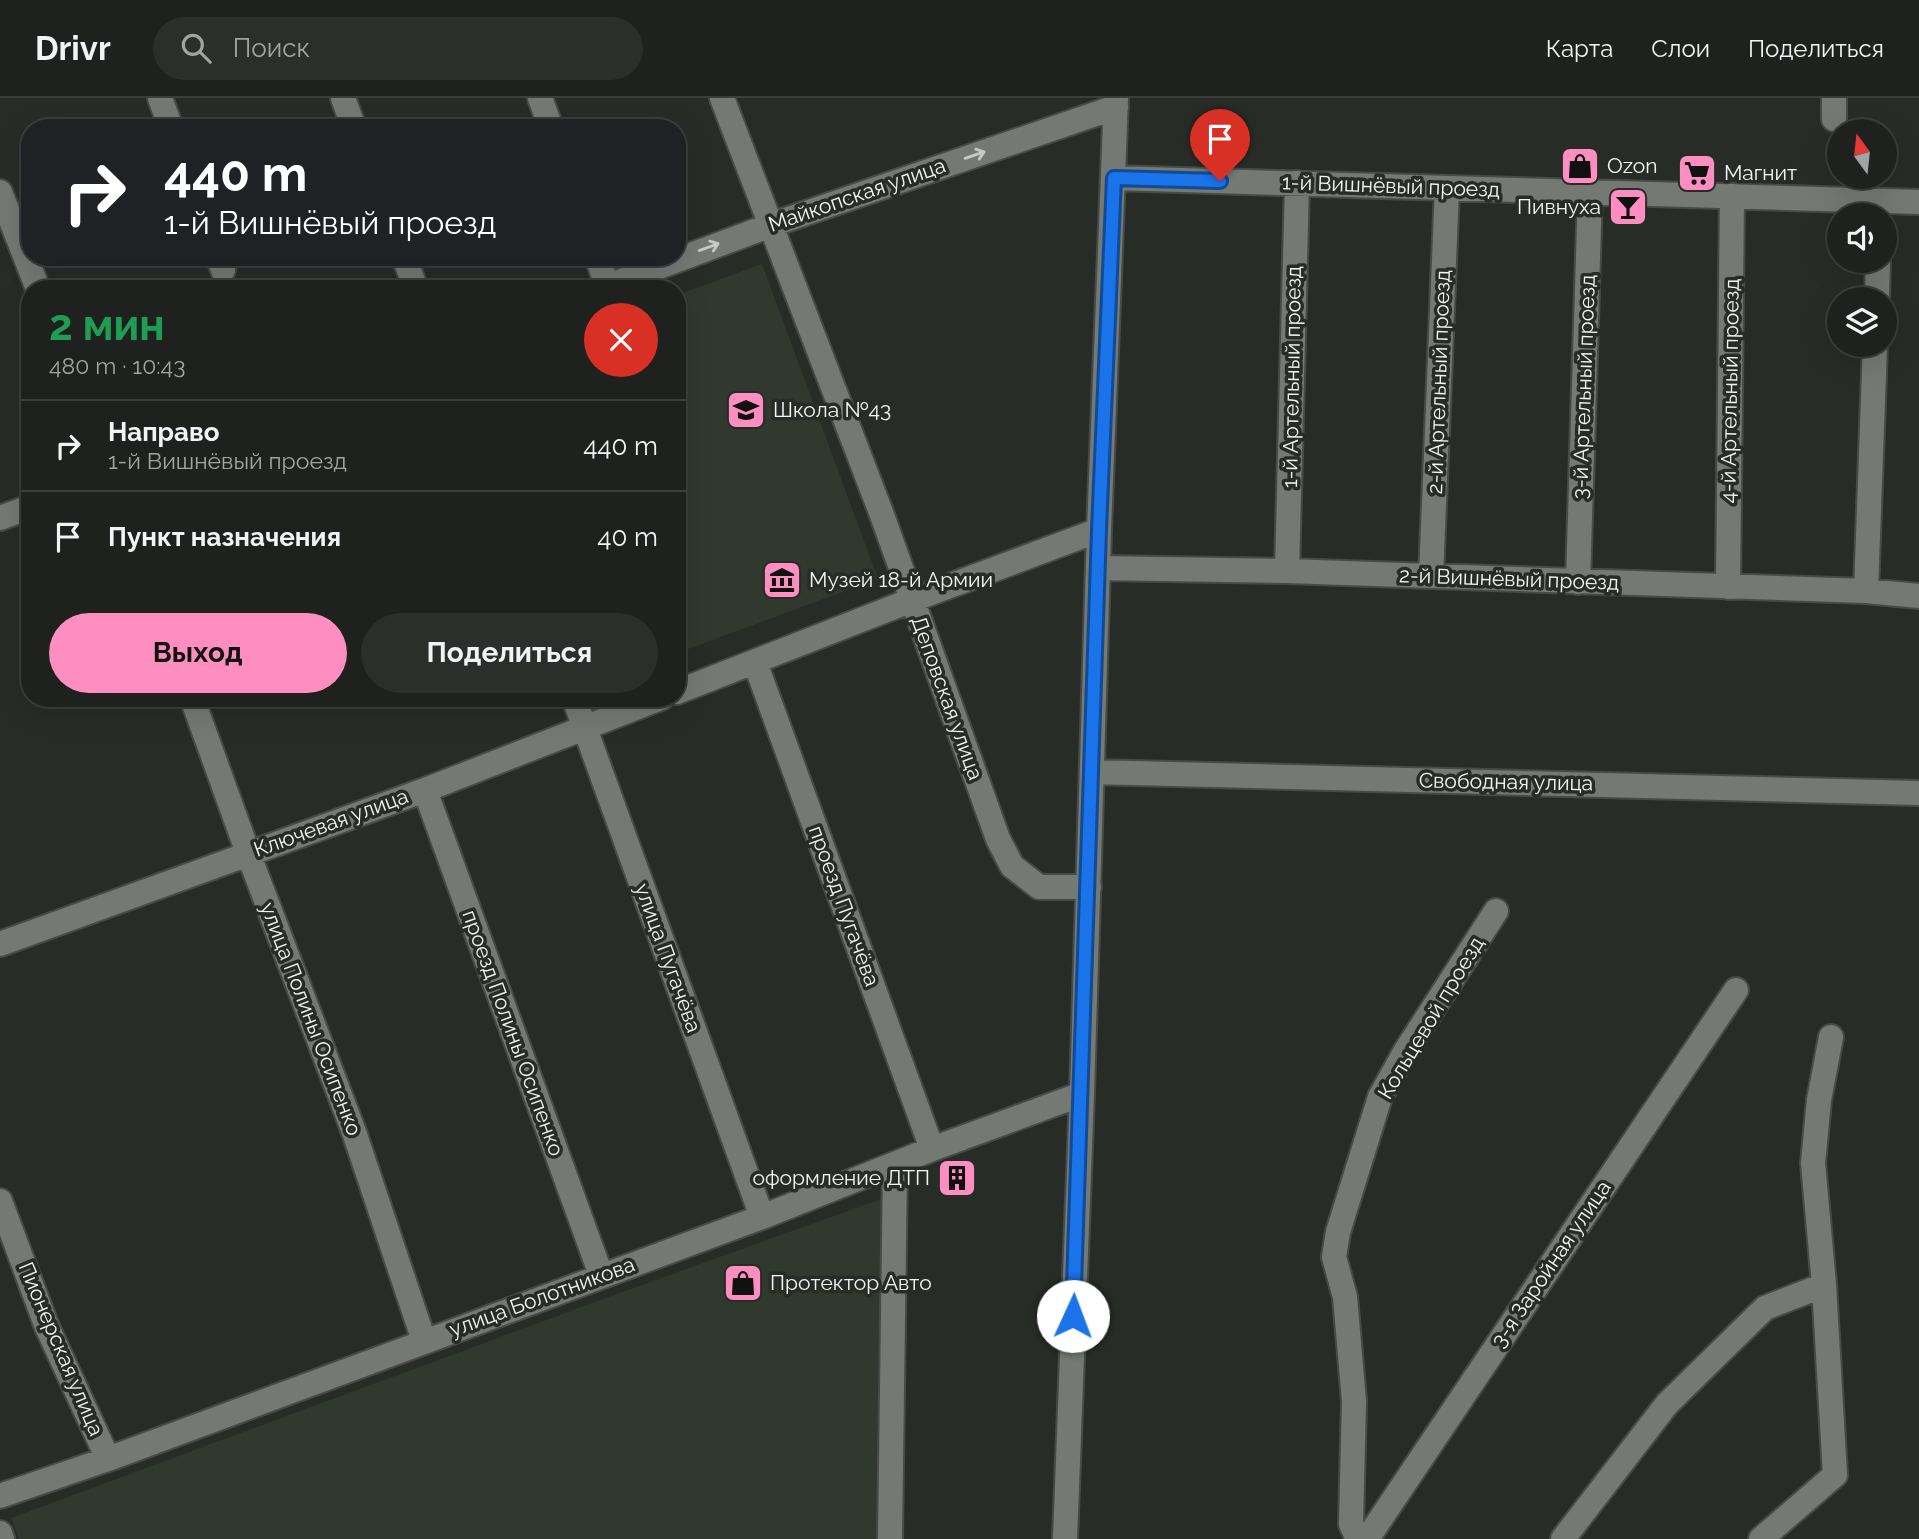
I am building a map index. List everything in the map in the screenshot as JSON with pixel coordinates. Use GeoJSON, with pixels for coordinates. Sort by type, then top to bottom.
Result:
{"type":"FeatureCollection","features":[{"type":"Feature","properties":{"kind":"street"},"geometry":{"type":"LineString","coordinates":[[160,98],[168,119]]}},
{"type":"Feature","properties":{"kind":"street"},"geometry":{"type":"LineString","coordinates":[[343,98],[351,119]]}},
{"type":"Feature","properties":{"kind":"street"},"geometry":{"type":"LineString","coordinates":[[540,98],[548,119]]}},
{"type":"Feature","properties":{"kind":"street","name":"Деповская улица"},"geometry":{"type":"LineString","coordinates":[[722,98],[877,503],[998,839],[1012,866],[1039,887],[1088,887]]}},
{"type":"Feature","properties":{"kind":"street"},"geometry":{"type":"LineString","coordinates":[[1065,1539],[1116,102]]}},
{"type":"Feature","properties":{"kind":"street","name":"Майкопская улица"},"geometry":{"type":"LineString","coordinates":[[686,256],[1116,102]]}},
{"type":"Feature","properties":{"kind":"street","name":"1-й Вишнёвый проезд"},"geometry":{"type":"LineString","coordinates":[[1114,178],[1732,196],[1827,204]]}},
{"type":"Feature","properties":{"kind":"street","name":"1-й Артельный проезд"},"geometry":{"type":"LineString","coordinates":[[1287,571],[1297,183]]}},
{"type":"Feature","properties":{"kind":"street","name":"2-й Артельный проезд"},"geometry":{"type":"LineString","coordinates":[[1431,576],[1447,188]]}},
{"type":"Feature","properties":{"kind":"street"},"geometry":{"type":"LineString","coordinates":[[0,192],[21,246]]}},
{"type":"Feature","properties":{"kind":"street","name":"3-й Артельный проезд"},"geometry":{"type":"LineString","coordinates":[[1578,582],[1590,192]]}},
{"type":"Feature","properties":{"kind":"street","name":"4-й Артельный проезд"},"geometry":{"type":"LineString","coordinates":[[1728,587],[1732,196]]}},
{"type":"Feature","properties":{"kind":"street","name":"1-й Вишнёвый проезд"},"geometry":{"type":"LineString","coordinates":[[1897,205],[1919,202]]}},
{"type":"Feature","properties":{"kind":"street","name":"Майкопская улица"},"geometry":{"type":"LineString","coordinates":[[622,280],[660,266]]}},
{"type":"Feature","properties":{"kind":"street"},"geometry":{"type":"LineString","coordinates":[[1867,591],[1875,357]]}},
{"type":"Feature","properties":{"kind":"street"},"geometry":{"type":"LineString","coordinates":[[0,518],[21,510]]}},
{"type":"Feature","properties":{"kind":"street"},"geometry":{"type":"LineString","coordinates":[[686,689],[1099,530]]}},
{"type":"Feature","properties":{"kind":"street","name":"2-й Вишнёвый проезд"},"geometry":{"type":"LineString","coordinates":[[1098,568],[1287,571],[1867,591],[1919,596]]}},
{"type":"Feature","properties":{"kind":"street","name":"проезд Пугачёва"},"geometry":{"type":"LineString","coordinates":[[755,662],[932,1149]]}},
{"type":"Feature","properties":{"kind":"street","name":"улица Полины Осипенко"},"geometry":{"type":"LineString","coordinates":[[195,707],[354,1132],[424,1341]]}},
{"type":"Feature","properties":{"kind":"street","name":"улица Пугачёва"},"geometry":{"type":"LineString","coordinates":[[577,707],[762,1217]]}},
{"type":"Feature","properties":{"kind":"street","name":"Ключевая улица"},"geometry":{"type":"LineString","coordinates":[[0,944],[425,790],[637,707]]}},
{"type":"Feature","properties":{"kind":"street","name":"Свободная улица"},"geometry":{"type":"LineString","coordinates":[[1093,772],[1919,793]]}},
{"type":"Feature","properties":{"kind":"street","name":"проезд Полины Осипенко"},"geometry":{"type":"LineString","coordinates":[[425,790],[601,1276]]}},
{"type":"Feature","properties":{"kind":"street","name":"Кольцевой проезд"},"geometry":{"type":"LineString","coordinates":[[1358,1539],[1351,1524],[1354,1401],[1345,1297],[1334,1257],[1338,1232],[1380,1097],[1405,1052],[1496,911]]}},
{"type":"Feature","properties":{"kind":"street","name":"3-я Заройная улица"},"geometry":{"type":"LineString","coordinates":[[1367,1539],[1736,990]]}},
{"type":"Feature","properties":{"kind":"street"},"geometry":{"type":"LineString","coordinates":[[1761,1539],[1835,1475],[1824,1284],[1813,1163],[1819,1100],[1831,1037]]}},
{"type":"Feature","properties":{"kind":"street","name":"улица Болотникова"},"geometry":{"type":"LineString","coordinates":[[0,1496],[762,1217],[932,1149],[1082,1094]]}},
{"type":"Feature","properties":{"kind":"street"},"geometry":{"type":"LineString","coordinates":[[890,1539],[895,1165]]}},
{"type":"Feature","properties":{"kind":"street","name":"Пионерская улица"},"geometry":{"type":"LineString","coordinates":[[0,1201],[47,1326],[108,1458]]}},
{"type":"Feature","properties":{"kind":"street"},"geometry":{"type":"LineString","coordinates":[[1563,1539],[1667,1404],[1765,1308],[1824,1284]]}},
{"type":"Feature","properties":{"kind":"street"},"geometry":{"type":"LineString","coordinates":[[0,1533],[2,1539]]}},
{"type":"Feature","properties":{"kind":"shaded area","name":"Школа №43"},"geometry":{"type":"Polygon","coordinates":[[[762,264],[878,579],[686,650],[686,292],[762,264]]]}},
{"type":"Feature","properties":{"kind":"shaded area"},"geometry":{"type":"Polygon","coordinates":[[[881,1199],[878,1539],[19,1539],[11,1518],[603,1299],[881,1199]]]}},
{"type":"Feature","properties":{"kind":"place","name":"Ozon"},"geometry":{"type":"Point","coordinates":[1580,166]}},
{"type":"Feature","properties":{"kind":"place","name":"Магнит"},"geometry":{"type":"Point","coordinates":[1697,173]}},
{"type":"Feature","properties":{"kind":"place","name":"Пивнуха"},"geometry":{"type":"Point","coordinates":[1628,207]}},
{"type":"Feature","properties":{"kind":"place","name":"Школа №43"},"geometry":{"type":"Point","coordinates":[746,410]}},
{"type":"Feature","properties":{"kind":"place","name":"Музей 18-й Армии"},"geometry":{"type":"Point","coordinates":[782,580]}},
{"type":"Feature","properties":{"kind":"place","name":"оформление ДТП"},"geometry":{"type":"Point","coordinates":[957,1178]}},
{"type":"Feature","properties":{"kind":"place","name":"Протектор Авто"},"geometry":{"type":"Point","coordinates":[743,1283]}},
{"type":"Feature","properties":{"kind":"route"},"geometry":{"type":"LineString","coordinates":[[1073,1316],[1099,530],[1114,178],[1220,181]]}}]}
